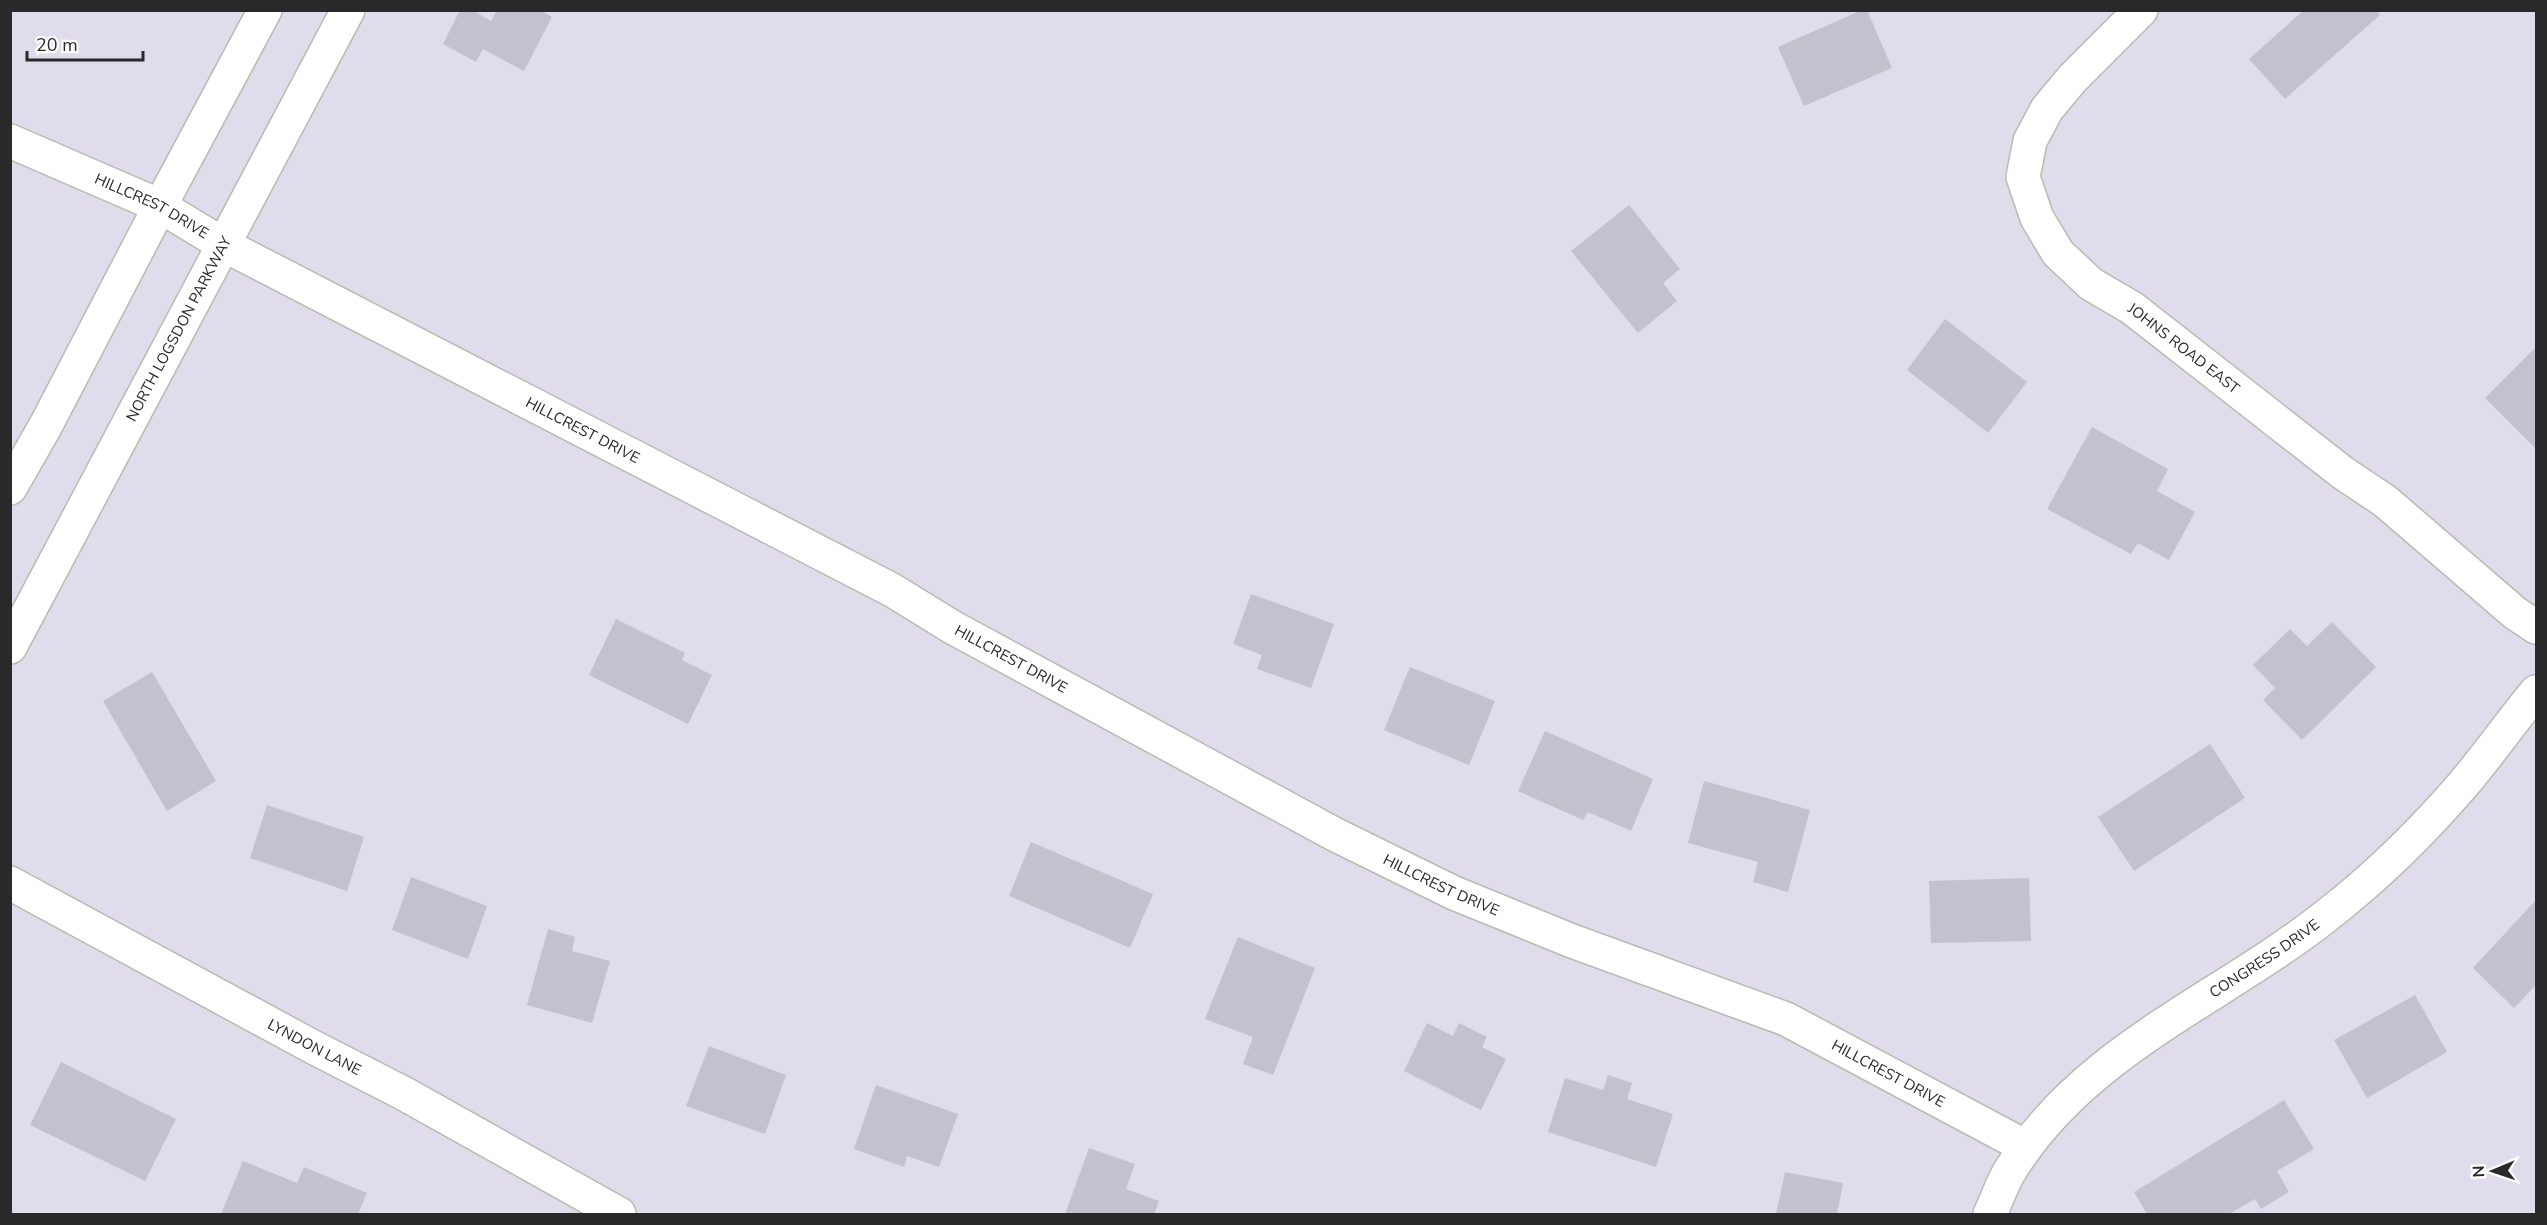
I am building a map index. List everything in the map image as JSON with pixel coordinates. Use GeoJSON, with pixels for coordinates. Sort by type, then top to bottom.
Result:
{"type":"FeatureCollection","features":[{"type":"Feature","properties":{"kind":"street"},"geometry":{"type":"LineString","coordinates":[[10,488],[265,10]]}},
{"type":"Feature","properties":{"kind":"street","name":"NORTH LOGSDON PARKWAY"},"geometry":{"type":"LineString","coordinates":[[10,647],[348,10]]}},
{"type":"Feature","properties":{"kind":"street","name":"JOHNS ROAD EAST"},"geometry":{"type":"LineString","coordinates":[[2141,10],[2072,80],[2047,109],[2030,141],[2024,177],[2037,218],[2058,253],[2091,284],[2132,308],[2343,473],[2385,501],[2515,613],[2536,627]]}},
{"type":"Feature","properties":{"kind":"street","name":"HILLCREST DRIVE"},"geometry":{"type":"LineString","coordinates":[[10,141],[160,206],[224,245],[892,590],[952,627],[1334,834],[1454,893],[1540,928],[1786,1019],[2026,1147]]}},
{"type":"Feature","properties":{"kind":"street","name":"CONGRESS DRIVE"},"geometry":{"type":"LineString","coordinates":[[1990,1215],[2010,1171],[2026,1147],[2082,1084],[2177,1014],[2277,952],[2327,915],[2420,833],[2462,785],[2536,692]]}},
{"type":"Feature","properties":{"kind":"street","name":"LYNDON LANE"},"geometry":{"type":"LineString","coordinates":[[10,883],[403,1093],[619,1215]]}},
{"type":"Feature","properties":{"kind":"building"},"geometry":{"type":"Polygon","coordinates":[[[460,10],[472,10],[491,21],[497,10],[540,10],[552,17],[524,71],[483,49],[476,62],[443,44],[460,10]]]}},
{"type":"Feature","properties":{"kind":"building"},"geometry":{"type":"Polygon","coordinates":[[[1862,10],[1867,10],[1892,68],[1804,106],[1778,47],[1862,10]]]}},
{"type":"Feature","properties":{"kind":"building"},"geometry":{"type":"Polygon","coordinates":[[[2304,10],[2376,10],[2380,15],[2285,99],[2249,59],[2304,10]]]}},
{"type":"Feature","properties":{"kind":"building"},"geometry":{"type":"Polygon","coordinates":[[[1629,205],[1680,269],[1663,283],[1677,301],[1638,333],[1571,251],[1629,205]]]}},
{"type":"Feature","properties":{"kind":"building"},"geometry":{"type":"Polygon","coordinates":[[[1945,319],[2027,382],[1988,433],[1907,370],[1945,319]]]}},
{"type":"Feature","properties":{"kind":"building"},"geometry":{"type":"Polygon","coordinates":[[[2536,347],[2536,449],[2485,398],[2536,347]]]}},
{"type":"Feature","properties":{"kind":"building"},"geometry":{"type":"Polygon","coordinates":[[[2092,427],[2168,469],[2157,491],[2195,512],[2169,560],[2138,543],[2131,554],[2047,509],[2092,427]]]}},
{"type":"Feature","properties":{"kind":"building"},"geometry":{"type":"Polygon","coordinates":[[[1251,594],[1334,624],[1311,688],[1257,669],[1262,655],[1233,644],[1251,594]]]}},
{"type":"Feature","properties":{"kind":"building"},"geometry":{"type":"Polygon","coordinates":[[[616,619],[685,653],[682,660],[712,675],[688,724],[589,675],[616,619]]]}},
{"type":"Feature","properties":{"kind":"building"},"geometry":{"type":"Polygon","coordinates":[[[2332,622],[2376,667],[2302,740],[2263,700],[2275,688],[2253,665],[2290,629],[2307,646],[2332,622]]]}},
{"type":"Feature","properties":{"kind":"building"},"geometry":{"type":"Polygon","coordinates":[[[1410,667],[1495,701],[1469,765],[1384,730],[1410,667]]]}},
{"type":"Feature","properties":{"kind":"building"},"geometry":{"type":"Polygon","coordinates":[[[152,672],[216,781],[167,811],[103,701],[152,672]]]}},
{"type":"Feature","properties":{"kind":"building"},"geometry":{"type":"Polygon","coordinates":[[[1545,731],[1653,779],[1631,831],[1588,812],[1583,820],[1518,791],[1545,731]]]}},
{"type":"Feature","properties":{"kind":"building"},"geometry":{"type":"Polygon","coordinates":[[[2210,744],[2245,798],[2134,871],[2098,817],[2210,744]]]}},
{"type":"Feature","properties":{"kind":"building"},"geometry":{"type":"Polygon","coordinates":[[[1704,781],[1810,810],[1788,892],[1753,882],[1758,862],[1688,843],[1704,781]]]}},
{"type":"Feature","properties":{"kind":"building"},"geometry":{"type":"Polygon","coordinates":[[[267,805],[364,837],[347,891],[250,858],[267,805]]]}},
{"type":"Feature","properties":{"kind":"building"},"geometry":{"type":"Polygon","coordinates":[[[1031,842],[1153,894],[1130,948],[1009,896],[1031,842]]]}},
{"type":"Feature","properties":{"kind":"building"},"geometry":{"type":"Polygon","coordinates":[[[411,877],[487,906],[468,959],[392,930],[411,877]]]}},
{"type":"Feature","properties":{"kind":"building"},"geometry":{"type":"Polygon","coordinates":[[[2029,878],[2031,941],[1931,943],[1929,881],[2029,878]]]}},
{"type":"Feature","properties":{"kind":"building"},"geometry":{"type":"Polygon","coordinates":[[[2536,900],[2536,985],[2514,1008],[2473,968],[2536,900]]]}},
{"type":"Feature","properties":{"kind":"building"},"geometry":{"type":"Polygon","coordinates":[[[548,929],[575,937],[572,951],[610,961],[592,1023],[527,1005],[548,929]]]}},
{"type":"Feature","properties":{"kind":"building"},"geometry":{"type":"Polygon","coordinates":[[[1238,937],[1315,968],[1273,1075],[1243,1064],[1253,1037],[1205,1019],[1238,937]]]}},
{"type":"Feature","properties":{"kind":"building"},"geometry":{"type":"Polygon","coordinates":[[[2415,995],[2447,1052],[2367,1098],[2334,1040],[2415,995]]]}},
{"type":"Feature","properties":{"kind":"building"},"geometry":{"type":"Polygon","coordinates":[[[1427,1023],[1453,1036],[1459,1023],[1487,1037],[1482,1047],[1506,1059],[1481,1110],[1404,1071],[1427,1023]]]}},
{"type":"Feature","properties":{"kind":"building"},"geometry":{"type":"Polygon","coordinates":[[[709,1046],[786,1075],[765,1134],[686,1106],[709,1046]]]}},
{"type":"Feature","properties":{"kind":"building"},"geometry":{"type":"Polygon","coordinates":[[[61,1062],[176,1119],[145,1181],[30,1125],[61,1062]]]}},
{"type":"Feature","properties":{"kind":"building"},"geometry":{"type":"Polygon","coordinates":[[[1608,1075],[1632,1083],[1627,1099],[1673,1114],[1656,1167],[1548,1132],[1565,1078],[1603,1090],[1608,1075]]]}},
{"type":"Feature","properties":{"kind":"building"},"geometry":{"type":"Polygon","coordinates":[[[876,1085],[958,1114],[939,1167],[907,1156],[904,1167],[854,1149],[876,1085]]]}},
{"type":"Feature","properties":{"kind":"building"},"geometry":{"type":"Polygon","coordinates":[[[2284,1100],[2314,1149],[2277,1171],[2289,1192],[2261,1209],[2255,1199],[2229,1214],[2147,1214],[2134,1192],[2284,1100]]]}},
{"type":"Feature","properties":{"kind":"building"},"geometry":{"type":"Polygon","coordinates":[[[1089,1148],[1135,1164],[1126,1189],[1159,1201],[1154,1214],[1065,1214],[1089,1148]]]}},
{"type":"Feature","properties":{"kind":"building"},"geometry":{"type":"Polygon","coordinates":[[[243,1161],[297,1183],[304,1167],[367,1193],[358,1214],[221,1214],[243,1161]]]}},
{"type":"Feature","properties":{"kind":"building"},"geometry":{"type":"Polygon","coordinates":[[[1785,1172],[1843,1183],[1837,1214],[1776,1214],[1785,1172]]]}}]}
